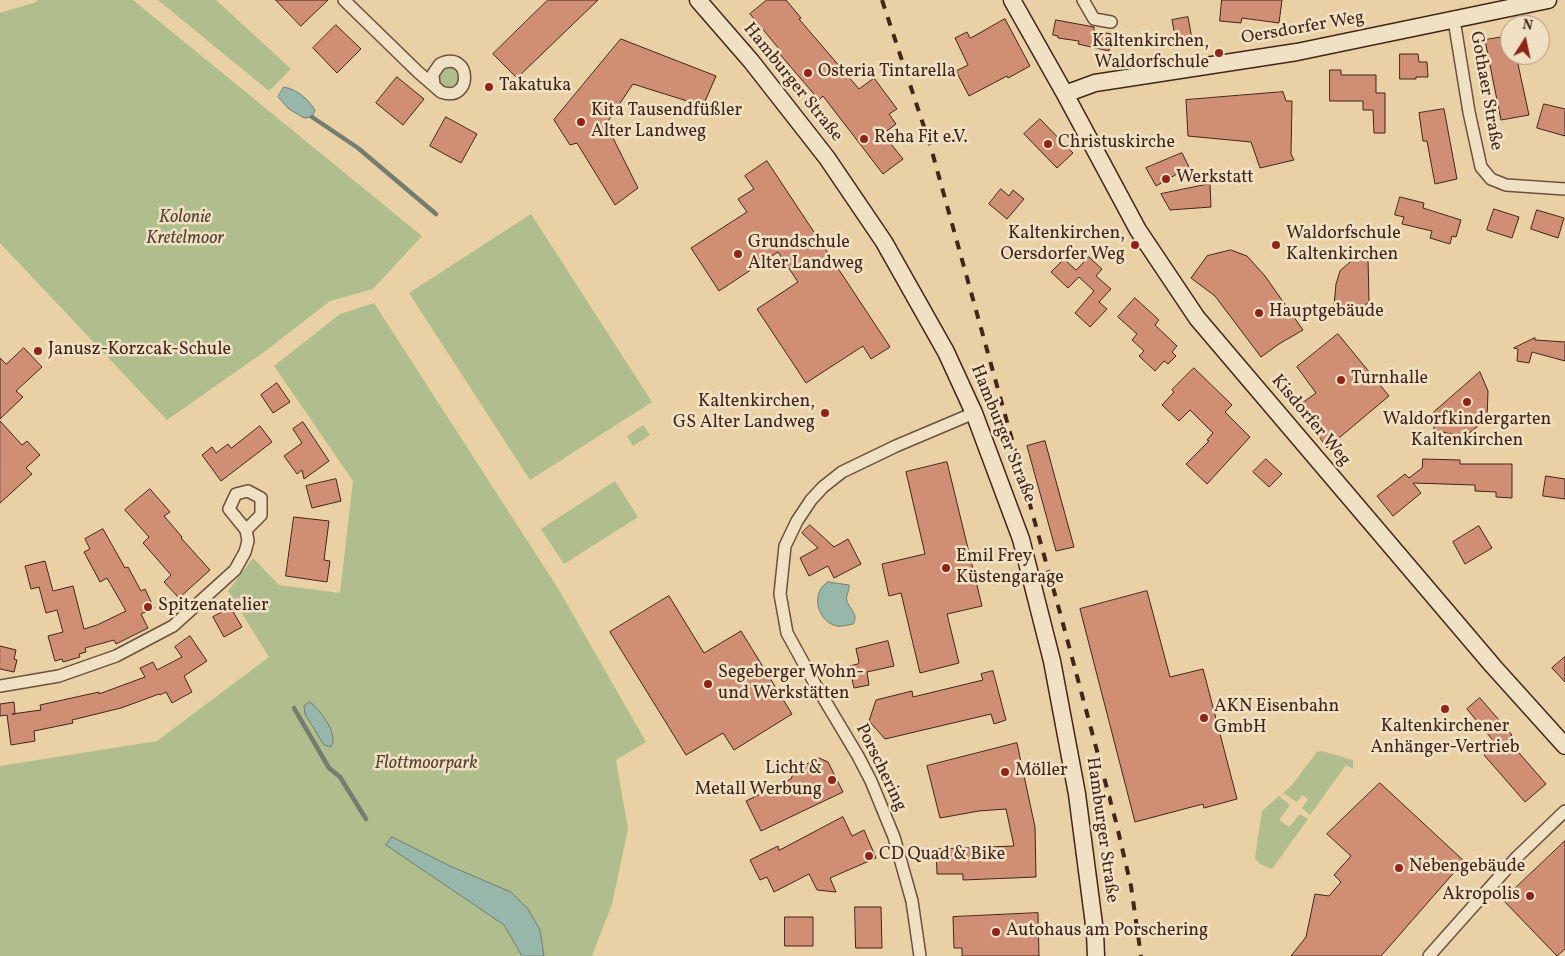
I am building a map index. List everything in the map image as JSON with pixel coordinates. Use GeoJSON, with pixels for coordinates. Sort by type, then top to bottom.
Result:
{"type":"FeatureCollection","features":[{"type":"Feature","properties":{"kind":"street"},"geometry":{"type":"LineString","coordinates":[[344,0],[418,72],[434,85]]}},
{"type":"Feature","properties":{"kind":"street","name":"Hamburger Straße"},"geometry":{"type":"LineString","coordinates":[[698,0],[751,61],[827,158],[884,242],[946,352],[974,413],[1021,539],[1052,661],[1078,794],[1095,932],[1096,956]]}},
{"type":"Feature","properties":{"kind":"street","name":"Kisdorfer Weg"},"geometry":{"type":"LineString","coordinates":[[1012,0],[1138,230],[1197,318],[1493,666],[1565,746]]}},
{"type":"Feature","properties":{"kind":"street"},"geometry":{"type":"LineString","coordinates":[[1083,0],[1094,19],[1111,22]]}},
{"type":"Feature","properties":{"kind":"street","name":"Oersdorfer Weg"},"geometry":{"type":"LineString","coordinates":[[1065,94],[1095,83],[1297,52],[1548,0]]}},
{"type":"Feature","properties":{"kind":"street","name":"Gothaer Straße"},"geometry":{"type":"LineString","coordinates":[[1454,20],[1469,112],[1481,168],[1491,179],[1506,185],[1565,189]]}},
{"type":"Feature","properties":{"kind":"street","name":"Porschering"},"geometry":{"type":"LineString","coordinates":[[920,956],[912,901],[890,829],[858,756],[814,684],[787,633],[780,594],[785,546],[797,521],[811,500],[823,487],[842,472],[912,439],[974,413]]}},
{"type":"Feature","properties":{"kind":"street"},"geometry":{"type":"LineString","coordinates":[[0,686],[59,676],[108,659],[154,638],[173,626],[235,570],[245,552],[248,541],[246,530]]}},
{"type":"Feature","properties":{"kind":"street"},"geometry":{"type":"LineString","coordinates":[[1429,956],[1517,857],[1565,811]]}},
{"type":"Feature","properties":{"kind":"green space","name":"Kolonie Kretelmoor"},"geometry":{"type":"Polygon","coordinates":[[[38,0],[133,0],[422,236],[373,289],[330,301],[264,352],[167,420],[0,243],[0,13],[38,0]]]}},
{"type":"Feature","properties":{"kind":"green space"},"geometry":{"type":"Polygon","coordinates":[[[158,0],[216,0],[291,69],[269,91],[158,0]]]}},
{"type":"Feature","properties":{"kind":"green space"},"geometry":{"type":"Polygon","coordinates":[[[459,65],[461,88],[442,91],[434,71],[459,65]]]}},
{"type":"Feature","properties":{"kind":"green space"},"geometry":{"type":"Polygon","coordinates":[[[531,214],[652,402],[530,480],[409,293],[531,214]]]}},
{"type":"Feature","properties":{"kind":"green space","name":"Flottmoorpark"},"geometry":{"type":"Polygon","coordinates":[[[374,303],[559,590],[646,742],[616,760],[628,829],[612,904],[592,956],[0,956],[0,766],[157,741],[269,657],[228,591],[253,558],[279,585],[340,593],[353,481],[274,366],[340,314],[374,303]]]}},
{"type":"Feature","properties":{"kind":"green space"},"geometry":{"type":"Polygon","coordinates":[[[643,425],[650,435],[633,446],[627,436],[643,425]]]}},
{"type":"Feature","properties":{"kind":"green space"},"geometry":{"type":"Polygon","coordinates":[[[615,481],[638,517],[564,564],[541,529],[615,481]]]}},
{"type":"Feature","properties":{"kind":"green space"},"geometry":{"type":"Polygon","coordinates":[[[1322,751],[1353,760],[1353,769],[1346,765],[1310,815],[1302,808],[1308,799],[1302,795],[1297,802],[1283,793],[1292,785],[1317,752],[1322,751]]]}},
{"type":"Feature","properties":{"kind":"green space"},"geometry":{"type":"Polygon","coordinates":[[[1279,796],[1290,805],[1279,820],[1289,827],[1300,814],[1308,819],[1272,869],[1260,864],[1255,858],[1262,811],[1279,796]]]}},
{"type":"Feature","properties":{"kind":"shaded area"},"geometry":{"type":"Polygon","coordinates":[[[284,87],[298,92],[309,102],[315,110],[312,117],[304,118],[289,109],[278,97],[284,87]]]}},
{"type":"Feature","properties":{"kind":"shaded area"},"geometry":{"type":"Polygon","coordinates":[[[828,582],[849,585],[847,599],[855,615],[853,624],[837,626],[825,619],[821,613],[818,606],[819,593],[828,582]]]}},
{"type":"Feature","properties":{"kind":"shaded area"},"geometry":{"type":"Polygon","coordinates":[[[310,702],[331,729],[333,742],[331,747],[324,745],[305,714],[304,706],[310,702]]]}},
{"type":"Feature","properties":{"kind":"shaded area"},"geometry":{"type":"Polygon","coordinates":[[[392,837],[450,866],[511,892],[528,909],[540,930],[544,956],[522,956],[504,925],[386,845],[392,837]]]}},
{"type":"Feature","properties":{"kind":"building"},"geometry":{"type":"Polygon","coordinates":[[[276,0],[328,0],[301,26],[276,0]]]}},
{"type":"Feature","properties":{"kind":"building"},"geometry":{"type":"Polygon","coordinates":[[[548,0],[598,0],[517,78],[493,54],[548,0]]]}},
{"type":"Feature","properties":{"kind":"building"},"geometry":{"type":"Polygon","coordinates":[[[767,0],[786,0],[801,18],[799,19],[859,89],[874,78],[897,109],[889,114],[896,124],[883,134],[903,159],[883,174],[823,96],[819,100],[778,52],[780,50],[750,14],[767,0]]]}},
{"type":"Feature","properties":{"kind":"building"},"geometry":{"type":"Polygon","coordinates":[[[1222,0],[1282,0],[1279,23],[1242,18],[1241,23],[1220,21],[1222,0]]]}},
{"type":"Feature","properties":{"kind":"building"},"geometry":{"type":"Polygon","coordinates":[[[1188,17],[1192,39],[1176,41],[1172,20],[1188,17]]]}},
{"type":"Feature","properties":{"kind":"building"},"geometry":{"type":"Polygon","coordinates":[[[1005,19],[1030,66],[969,96],[956,71],[968,65],[955,38],[967,32],[970,38],[1005,19]]]}},
{"type":"Feature","properties":{"kind":"building"},"geometry":{"type":"Polygon","coordinates":[[[1056,20],[1094,27],[1094,31],[1112,34],[1109,51],[1078,44],[1079,41],[1058,38],[1058,36],[1053,35],[1056,20]]]}},
{"type":"Feature","properties":{"kind":"building"},"geometry":{"type":"Polygon","coordinates":[[[336,25],[361,49],[337,73],[313,48],[336,25]]]}},
{"type":"Feature","properties":{"kind":"building"},"geometry":{"type":"Polygon","coordinates":[[[1500,38],[1500,65],[1518,65],[1529,115],[1501,120],[1485,40],[1500,38]]]}},
{"type":"Feature","properties":{"kind":"building","name":"Kita Tausendfüßler Alter Landweg"},"geometry":{"type":"Polygon","coordinates":[[[621,39],[716,76],[703,106],[633,84],[606,124],[638,188],[615,205],[577,143],[570,145],[554,120],[621,39]]]}},
{"type":"Feature","properties":{"kind":"building"},"geometry":{"type":"Polygon","coordinates":[[[1400,54],[1418,54],[1419,62],[1427,62],[1428,77],[1400,79],[1400,54]]]}},
{"type":"Feature","properties":{"kind":"building"},"geometry":{"type":"Polygon","coordinates":[[[1330,70],[1341,70],[1341,75],[1376,75],[1376,93],[1385,93],[1385,133],[1374,133],[1373,110],[1363,110],[1363,101],[1330,101],[1330,70]]]}},
{"type":"Feature","properties":{"kind":"building"},"geometry":{"type":"Polygon","coordinates":[[[397,77],[424,99],[403,125],[376,103],[397,77]]]}},
{"type":"Feature","properties":{"kind":"building"},"geometry":{"type":"Polygon","coordinates":[[[1283,92],[1286,101],[1292,101],[1291,154],[1294,160],[1260,168],[1251,142],[1188,136],[1186,100],[1283,92]]]}},
{"type":"Feature","properties":{"kind":"building"},"geometry":{"type":"Polygon","coordinates":[[[1544,104],[1565,109],[1565,136],[1537,128],[1544,104]]]}},
{"type":"Feature","properties":{"kind":"building"},"geometry":{"type":"Polygon","coordinates":[[[1444,109],[1457,179],[1435,184],[1427,141],[1423,141],[1419,113],[1444,109]]]}},
{"type":"Feature","properties":{"kind":"building"},"geometry":{"type":"Polygon","coordinates":[[[446,117],[477,134],[461,163],[430,146],[446,117]]]}},
{"type":"Feature","properties":{"kind":"building","name":"Christuskirche"},"geometry":{"type":"Polygon","coordinates":[[[1040,119],[1073,153],[1057,168],[1024,134],[1040,119]]]}},
{"type":"Feature","properties":{"kind":"building"},"geometry":{"type":"Polygon","coordinates":[[[1182,153],[1189,167],[1156,186],[1146,168],[1182,153]]]}},
{"type":"Feature","properties":{"kind":"building"},"geometry":{"type":"Polygon","coordinates":[[[767,161],[890,347],[871,359],[863,346],[806,383],[757,309],[798,282],[778,252],[719,291],[691,248],[747,212],[738,199],[754,189],[745,176],[767,161]]]}},
{"type":"Feature","properties":{"kind":"building"},"geometry":{"type":"Polygon","coordinates":[[[1210,184],[1211,207],[1170,210],[1161,194],[1210,184]]]}},
{"type":"Feature","properties":{"kind":"building"},"geometry":{"type":"Polygon","coordinates":[[[1001,189],[1009,196],[1013,190],[1024,199],[1007,219],[989,204],[1001,189]]]}},
{"type":"Feature","properties":{"kind":"building"},"geometry":{"type":"Polygon","coordinates":[[[1400,197],[1424,203],[1423,208],[1461,220],[1456,237],[1452,236],[1450,244],[1430,238],[1432,231],[1402,224],[1404,217],[1395,215],[1400,197]]]}},
{"type":"Feature","properties":{"kind":"building"},"geometry":{"type":"Polygon","coordinates":[[[1494,209],[1519,217],[1512,238],[1487,230],[1494,209]]]}},
{"type":"Feature","properties":{"kind":"building"},"geometry":{"type":"Polygon","coordinates":[[[1537,210],[1564,218],[1558,238],[1531,229],[1537,210]]]}},
{"type":"Feature","properties":{"kind":"building","name":"Hauptgebäude"},"geometry":{"type":"Polygon","coordinates":[[[1231,250],[1247,256],[1265,276],[1303,330],[1261,357],[1215,296],[1191,278],[1207,256],[1231,250]]]}},
{"type":"Feature","properties":{"kind":"building"},"geometry":{"type":"Polygon","coordinates":[[[1360,254],[1368,258],[1369,302],[1351,316],[1342,304],[1334,306],[1336,284],[1340,271],[1360,254]]]}},
{"type":"Feature","properties":{"kind":"building"},"geometry":{"type":"Polygon","coordinates":[[[1089,257],[1102,269],[1096,276],[1111,289],[1099,302],[1107,309],[1090,327],[1075,313],[1094,291],[1079,277],[1068,288],[1051,272],[1064,259],[1076,270],[1089,257]]]}},
{"type":"Feature","properties":{"kind":"building"},"geometry":{"type":"Polygon","coordinates":[[[1135,298],[1159,320],[1155,325],[1177,346],[1172,352],[1176,356],[1168,364],[1164,361],[1155,371],[1139,356],[1144,351],[1132,340],[1137,334],[1118,317],[1135,298]]]}},
{"type":"Feature","properties":{"kind":"building","name":"Turnhalle"},"geometry":{"type":"Polygon","coordinates":[[[1338,334],[1389,396],[1327,448],[1298,406],[1316,393],[1297,367],[1338,334]]]}},
{"type":"Feature","properties":{"kind":"building"},"geometry":{"type":"Polygon","coordinates":[[[1535,338],[1535,340],[1565,342],[1565,361],[1532,352],[1529,363],[1517,361],[1518,349],[1514,348],[1535,338]]]}},
{"type":"Feature","properties":{"kind":"building"},"geometry":{"type":"Polygon","coordinates":[[[24,348],[42,367],[16,391],[23,397],[0,419],[0,358],[6,364],[24,348]]]}},
{"type":"Feature","properties":{"kind":"building"},"geometry":{"type":"Polygon","coordinates":[[[1194,368],[1232,405],[1225,412],[1250,437],[1207,484],[1186,464],[1209,441],[1207,440],[1213,433],[1190,410],[1179,421],[1162,405],[1174,392],[1172,390],[1194,368]]]}},
{"type":"Feature","properties":{"kind":"building","name":"Waldorfkindergarten Kaltenkirchen"},"geometry":{"type":"Polygon","coordinates":[[[1480,372],[1488,391],[1487,419],[1464,437],[1434,430],[1434,412],[1480,372]]]}},
{"type":"Feature","properties":{"kind":"building"},"geometry":{"type":"Polygon","coordinates":[[[277,383],[290,402],[273,413],[261,395],[277,383]]]}},
{"type":"Feature","properties":{"kind":"building"},"geometry":{"type":"Polygon","coordinates":[[[0,421],[22,445],[27,441],[40,455],[26,468],[32,474],[0,503],[0,421]]]}},
{"type":"Feature","properties":{"kind":"building"},"geometry":{"type":"Polygon","coordinates":[[[303,422],[329,461],[304,479],[302,470],[297,474],[284,456],[302,443],[293,429],[303,422]]]}},
{"type":"Feature","properties":{"kind":"building"},"geometry":{"type":"Polygon","coordinates":[[[260,426],[272,442],[221,481],[202,455],[212,447],[216,453],[228,444],[231,448],[260,426]]]}},
{"type":"Feature","properties":{"kind":"building"},"geometry":{"type":"Polygon","coordinates":[[[1045,441],[1074,547],[1056,551],[1027,446],[1045,441]]]}},
{"type":"Feature","properties":{"kind":"building"},"geometry":{"type":"Polygon","coordinates":[[[1266,459],[1282,474],[1269,487],[1253,472],[1266,459]]]}},
{"type":"Feature","properties":{"kind":"building"},"geometry":{"type":"Polygon","coordinates":[[[1423,459],[1460,460],[1460,464],[1512,464],[1512,498],[1496,497],[1496,492],[1475,491],[1475,485],[1413,483],[1421,493],[1393,516],[1377,496],[1405,474],[1409,478],[1422,468],[1423,459]]]}},
{"type":"Feature","properties":{"kind":"building","name":"Emil Frey Küstengarage"},"geometry":{"type":"Polygon","coordinates":[[[947,462],[982,606],[947,614],[959,663],[920,673],[901,593],[889,596],[882,564],[925,554],[906,472],[947,462]]]}},
{"type":"Feature","properties":{"kind":"building"},"geometry":{"type":"Polygon","coordinates":[[[1546,476],[1565,479],[1565,499],[1543,496],[1546,476]]]}},
{"type":"Feature","properties":{"kind":"building"},"geometry":{"type":"Polygon","coordinates":[[[336,479],[341,501],[312,508],[306,486],[336,479]]]}},
{"type":"Feature","properties":{"kind":"building"},"geometry":{"type":"Polygon","coordinates":[[[150,489],[170,512],[164,516],[210,570],[179,598],[164,582],[171,575],[143,543],[149,537],[125,510],[150,489]]]}},
{"type":"Feature","properties":{"kind":"building"},"geometry":{"type":"Polygon","coordinates":[[[294,517],[329,521],[324,560],[330,561],[327,582],[286,576],[294,517]]]}},
{"type":"Feature","properties":{"kind":"building"},"geometry":{"type":"Polygon","coordinates":[[[810,525],[834,547],[848,539],[861,564],[834,578],[828,566],[809,576],[800,558],[818,548],[802,533],[810,525]]]}},
{"type":"Feature","properties":{"kind":"building"},"geometry":{"type":"Polygon","coordinates":[[[1479,526],[1492,548],[1465,564],[1453,542],[1479,526]]]}},
{"type":"Feature","properties":{"kind":"building"},"geometry":{"type":"Polygon","coordinates":[[[103,529],[125,568],[128,567],[141,591],[145,589],[154,608],[141,614],[148,628],[116,644],[114,640],[85,648],[86,652],[79,654],[80,657],[63,662],[62,659],[55,661],[48,636],[63,632],[57,610],[46,613],[39,587],[31,589],[25,566],[45,561],[53,591],[73,586],[84,629],[97,625],[126,611],[107,578],[100,582],[84,552],[90,549],[85,539],[103,529]]]}},
{"type":"Feature","properties":{"kind":"building"},"geometry":{"type":"Polygon","coordinates":[[[1147,591],[1170,677],[1203,669],[1237,799],[1204,808],[1203,804],[1135,822],[1080,609],[1147,591]]]}},
{"type":"Feature","properties":{"kind":"building","name":"Segeberger Wohn- und Werkstätten"},"geometry":{"type":"Polygon","coordinates":[[[669,596],[704,653],[741,631],[792,714],[734,750],[723,733],[686,755],[610,632],[669,596]]]}},
{"type":"Feature","properties":{"kind":"building"},"geometry":{"type":"Polygon","coordinates":[[[231,608],[242,627],[224,637],[213,617],[231,608]]]}},
{"type":"Feature","properties":{"kind":"building"},"geometry":{"type":"Polygon","coordinates":[[[190,636],[207,661],[184,676],[192,692],[172,703],[166,692],[121,708],[72,720],[73,723],[34,731],[35,741],[11,745],[7,715],[0,716],[0,704],[14,702],[15,714],[41,710],[40,705],[99,692],[99,694],[145,677],[140,668],[153,662],[157,670],[182,657],[175,647],[190,636]]]}},
{"type":"Feature","properties":{"kind":"building"},"geometry":{"type":"Polygon","coordinates":[[[888,641],[894,666],[867,672],[869,685],[854,688],[849,666],[859,662],[856,649],[888,641]]]}},
{"type":"Feature","properties":{"kind":"building"},"geometry":{"type":"Polygon","coordinates":[[[0,646],[16,650],[14,659],[17,660],[14,672],[0,669],[0,646]]]}},
{"type":"Feature","properties":{"kind":"building"},"geometry":{"type":"Polygon","coordinates":[[[1565,657],[1565,682],[1552,668],[1565,657]]]}},
{"type":"Feature","properties":{"kind":"building"},"geometry":{"type":"Polygon","coordinates":[[[993,671],[1006,720],[994,724],[991,714],[885,739],[869,721],[876,700],[912,691],[913,697],[983,680],[981,674],[993,671]]]}},
{"type":"Feature","properties":{"kind":"building"},"geometry":{"type":"Polygon","coordinates":[[[1480,698],[1512,735],[1507,739],[1546,784],[1525,802],[1484,755],[1496,744],[1467,709],[1480,698]]]}},
{"type":"Feature","properties":{"kind":"building"},"geometry":{"type":"Polygon","coordinates":[[[1017,743],[1035,827],[1036,877],[963,880],[963,874],[937,874],[936,849],[1014,846],[1006,809],[979,811],[940,818],[927,766],[1017,743]]]}},
{"type":"Feature","properties":{"kind":"building"},"geometry":{"type":"Polygon","coordinates":[[[819,758],[828,762],[843,792],[761,831],[746,801],[791,779],[795,770],[819,758]]]}},
{"type":"Feature","properties":{"kind":"building","name":"Nebengebäude"},"geometry":{"type":"Polygon","coordinates":[[[1380,783],[1464,861],[1381,956],[1291,956],[1306,937],[1315,894],[1329,896],[1341,882],[1334,875],[1351,856],[1327,834],[1380,783]]]}},
{"type":"Feature","properties":{"kind":"building"},"geometry":{"type":"Polygon","coordinates":[[[843,817],[852,836],[864,830],[876,858],[830,878],[836,892],[817,890],[809,874],[774,892],[767,877],[760,880],[750,860],[778,846],[779,850],[843,817]]]}},
{"type":"Feature","properties":{"kind":"building"},"geometry":{"type":"Polygon","coordinates":[[[1565,841],[1565,949],[1557,956],[1503,900],[1565,841]]]}},
{"type":"Feature","properties":{"kind":"building"},"geometry":{"type":"Polygon","coordinates":[[[855,907],[881,907],[882,948],[856,948],[855,907]]]}},
{"type":"Feature","properties":{"kind":"building","name":"Autohaus am Porschering"},"geometry":{"type":"Polygon","coordinates":[[[1038,913],[1039,956],[962,956],[962,948],[954,948],[953,917],[1038,913]]]}},
{"type":"Feature","properties":{"kind":"building"},"geometry":{"type":"Polygon","coordinates":[[[785,917],[813,917],[813,946],[785,946],[785,917]]]}},
{"type":"Feature","properties":{"kind":"waterway"},"geometry":{"type":"LineString","coordinates":[[312,117],[358,148],[436,214]]}},
{"type":"Feature","properties":{"kind":"waterway"},"geometry":{"type":"LineString","coordinates":[[294,708],[329,768],[340,777],[366,819]]}},
{"type":"Feature","properties":{"kind":"railway"},"geometry":{"type":"LineString","coordinates":[[882,0],[931,148],[1062,620],[1116,822],[1131,886],[1141,956]]}},
{"type":"Feature","properties":{"kind":"place","name":"Kaltenkirchen, Waldorfschule"},"geometry":{"type":"Point","coordinates":[1219,53]}},
{"type":"Feature","properties":{"kind":"place","name":"Osteria Tintarella"},"geometry":{"type":"Point","coordinates":[808,73]}},
{"type":"Feature","properties":{"kind":"place","name":"Takatuka"},"geometry":{"type":"Point","coordinates":[489,87]}},
{"type":"Feature","properties":{"kind":"place","name":"Kita Tausendfüßler Alter Landweg"},"geometry":{"type":"Point","coordinates":[581,122]}},
{"type":"Feature","properties":{"kind":"place","name":"Reha Fit e.V."},"geometry":{"type":"Point","coordinates":[864,139]}},
{"type":"Feature","properties":{"kind":"place","name":"Christuskirche"},"geometry":{"type":"Point","coordinates":[1048,144]}},
{"type":"Feature","properties":{"kind":"place","name":"Werkstatt"},"geometry":{"type":"Point","coordinates":[1166,179]}},
{"type":"Feature","properties":{"kind":"place","name":"Kaltenkirchen, Oersdorfer Weg"},"geometry":{"type":"Point","coordinates":[1135,245]}},
{"type":"Feature","properties":{"kind":"place","name":"Waldorfschule Kaltenkirchen"},"geometry":{"type":"Point","coordinates":[1276,245]}},
{"type":"Feature","properties":{"kind":"place","name":"Grundschule Alter Landweg"},"geometry":{"type":"Point","coordinates":[738,254]}},
{"type":"Feature","properties":{"kind":"place","name":"Hauptgebäude"},"geometry":{"type":"Point","coordinates":[1259,313]}},
{"type":"Feature","properties":{"kind":"place","name":"Janusz-Korzcak-Schule"},"geometry":{"type":"Point","coordinates":[38,351]}},
{"type":"Feature","properties":{"kind":"place","name":"Turnhalle"},"geometry":{"type":"Point","coordinates":[1341,380]}},
{"type":"Feature","properties":{"kind":"place","name":"Waldorfkindergarten Kaltenkirchen"},"geometry":{"type":"Point","coordinates":[1467,402]}},
{"type":"Feature","properties":{"kind":"place","name":"Kaltenkirchen, GS Alter Landweg"},"geometry":{"type":"Point","coordinates":[825,413]}},
{"type":"Feature","properties":{"kind":"place","name":"Emil Frey Küstengarage"},"geometry":{"type":"Point","coordinates":[946,568]}},
{"type":"Feature","properties":{"kind":"place","name":"Spitzenatelier"},"geometry":{"type":"Point","coordinates":[148,607]}},
{"type":"Feature","properties":{"kind":"place","name":"Segeberger Wohn- und Werkstätten"},"geometry":{"type":"Point","coordinates":[708,684]}},
{"type":"Feature","properties":{"kind":"place","name":"Kaltenkirchener Anhänger-Vertrieb"},"geometry":{"type":"Point","coordinates":[1445,709]}},
{"type":"Feature","properties":{"kind":"place","name":"AKN Eisenbahn GmbH"},"geometry":{"type":"Point","coordinates":[1204,718]}},
{"type":"Feature","properties":{"kind":"place","name":"Möller"},"geometry":{"type":"Point","coordinates":[1005,772]}},
{"type":"Feature","properties":{"kind":"place","name":"Licht & Metall Werbung"},"geometry":{"type":"Point","coordinates":[832,780]}},
{"type":"Feature","properties":{"kind":"place","name":"CD Quad & Bike"},"geometry":{"type":"Point","coordinates":[869,856]}},
{"type":"Feature","properties":{"kind":"place","name":"Nebengebäude"},"geometry":{"type":"Point","coordinates":[1399,868]}},
{"type":"Feature","properties":{"kind":"place","name":"Akropolis"},"geometry":{"type":"Point","coordinates":[1530,896]}},
{"type":"Feature","properties":{"kind":"place","name":"Autohaus am Porschering"},"geometry":{"type":"Point","coordinates":[996,932]}}]}
